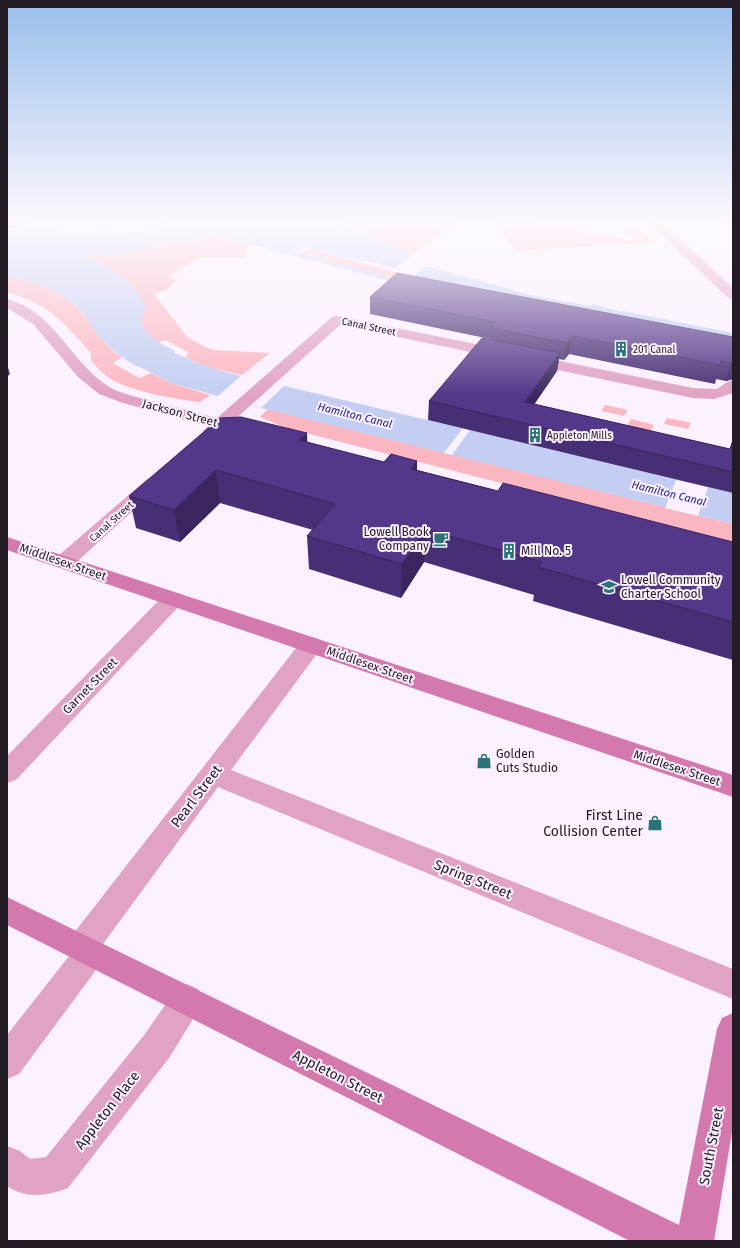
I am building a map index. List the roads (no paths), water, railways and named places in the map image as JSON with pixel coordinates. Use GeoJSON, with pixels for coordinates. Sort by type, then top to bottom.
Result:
{"type":"FeatureCollection","features":[{"type":"Feature","properties":{"kind":"main road","name":"Middlesex Street"},"geometry":{"type":"LineString","coordinates":[[7,543],[733,786]]}},
{"type":"Feature","properties":{"kind":"main road","name":"Appleton Street"},"geometry":{"type":"LineString","coordinates":[[7,910],[670,1241]]}},
{"type":"Feature","properties":{"kind":"main road","name":"South Street"},"geometry":{"type":"LineString","coordinates":[[695,1241],[733,1029]]}},
{"type":"Feature","properties":{"kind":"street"},"geometry":{"type":"LineString","coordinates":[[717,280],[733,295]]}},
{"type":"Feature","properties":{"kind":"street","name":"Jackson Street"},"geometry":{"type":"LineString","coordinates":[[7,303],[38,321],[84,374],[105,390],[129,400],[260,434]]}},
{"type":"Feature","properties":{"kind":"street","name":"Canal Street"},"geometry":{"type":"LineString","coordinates":[[198,443],[337,320],[693,393],[717,394],[726,391],[733,385]]}},
{"type":"Feature","properties":{"kind":"street","name":"Canal Street"},"geometry":{"type":"LineString","coordinates":[[64,562],[163,474]]}},
{"type":"Feature","properties":{"kind":"street","name":"Garnet Street"},"geometry":{"type":"LineString","coordinates":[[7,773],[173,599]]}},
{"type":"Feature","properties":{"kind":"street","name":"Pearl Street"},"geometry":{"type":"LineString","coordinates":[[86,950],[212,774],[311,645]]}},
{"type":"Feature","properties":{"kind":"street","name":"Spring Street"},"geometry":{"type":"LineString","coordinates":[[212,774],[733,984]]}},
{"type":"Feature","properties":{"kind":"street"},"geometry":{"type":"LineString","coordinates":[[7,1062],[86,950]]}},
{"type":"Feature","properties":{"kind":"street","name":"Appleton Place"},"geometry":{"type":"LineString","coordinates":[[7,1164],[25,1177],[55,1175],[157,1046],[187,1000]]}},
{"type":"Feature","properties":{"kind":"water","name":"Hamilton Canal"},"geometry":{"type":"Polygon","coordinates":[[[24,280],[126,280],[141,297],[146,308],[142,318],[142,325],[149,335],[175,351],[174,353],[200,364],[221,371],[733,493],[733,524],[261,408],[171,383],[136,366],[119,355],[95,331],[79,309],[64,296],[36,283],[24,280]]]}},
{"type":"Feature","properties":{"kind":"water"},"geometry":{"type":"Polygon","coordinates":[[[386,280],[402,280],[435,289],[427,280],[478,280],[531,295],[589,306],[593,304],[622,312],[733,333],[733,351],[468,302],[386,280]]]}},
{"type":"Feature","properties":{"kind":"place","name":"201 Canal"},"geometry":{"type":"Point","coordinates":[621,349]}},
{"type":"Feature","properties":{"kind":"place","name":"Appleton Mills"},"geometry":{"type":"Point","coordinates":[535,435]}},
{"type":"Feature","properties":{"kind":"place","name":"Lowell Book Company"},"geometry":{"type":"Point","coordinates":[441,539]}},
{"type":"Feature","properties":{"kind":"place","name":"Mill No. 5"},"geometry":{"type":"Point","coordinates":[509,551]}},
{"type":"Feature","properties":{"kind":"place","name":"Lowell Community Charter School"},"geometry":{"type":"Point","coordinates":[609,587]}},
{"type":"Feature","properties":{"kind":"place","name":"Golden Cuts Studio"},"geometry":{"type":"Point","coordinates":[484,761]}},
{"type":"Feature","properties":{"kind":"place","name":"First Line Collision Center"},"geometry":{"type":"Point","coordinates":[655,823]}}]}
